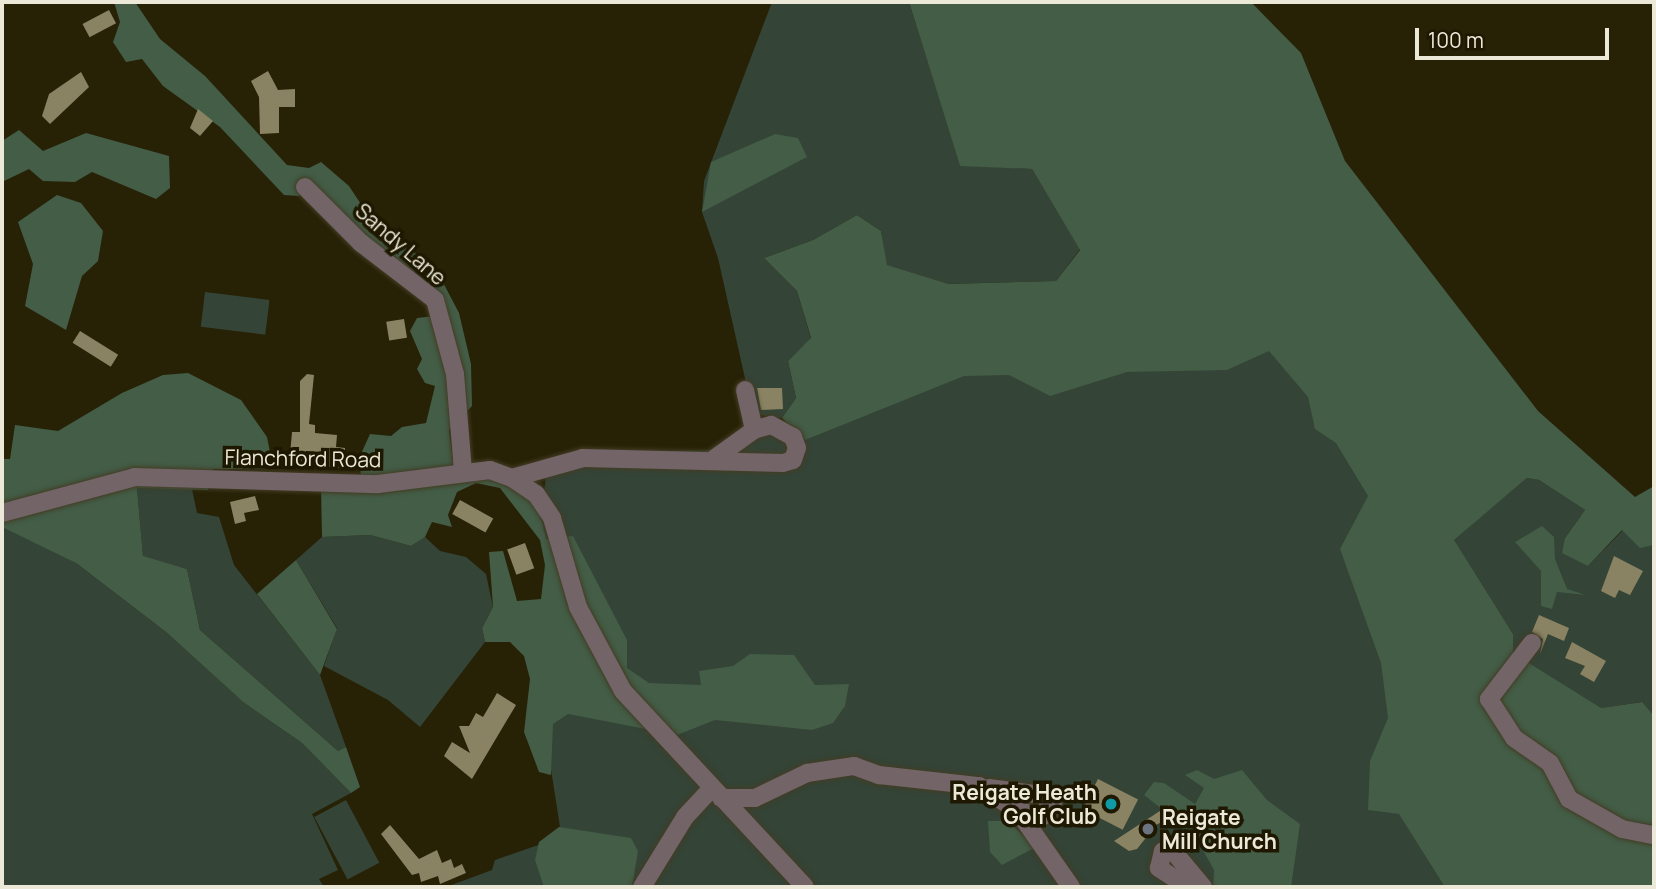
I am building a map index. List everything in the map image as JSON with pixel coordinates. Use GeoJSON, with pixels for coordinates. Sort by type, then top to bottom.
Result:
{"type":"FeatureCollection","features":[{"type":"Feature","properties":{"kind":"street","name":"Sandy Lane"},"geometry":{"type":"LineString","coordinates":[[305,187],[361,243],[435,300],[455,374],[463,472]]}},
{"type":"Feature","properties":{"kind":"street"},"geometry":{"type":"LineString","coordinates":[[744,390],[754,430]]}},
{"type":"Feature","properties":{"kind":"street"},"geometry":{"type":"LineString","coordinates":[[512,478],[583,458],[793,460],[796,442],[782,428],[754,430],[715,458]]}},
{"type":"Feature","properties":{"kind":"street","name":"Flanchford Road"},"geometry":{"type":"LineString","coordinates":[[2,513],[135,477],[379,484],[490,470],[512,478],[536,494],[552,518],[578,607],[623,691],[806,887]]}},
{"type":"Feature","properties":{"kind":"street"},"geometry":{"type":"LineString","coordinates":[[1532,643],[1489,699],[1507,729],[1550,763],[1569,799],[1622,829],[1654,835]]}},
{"type":"Feature","properties":{"kind":"street"},"geometry":{"type":"LineString","coordinates":[[642,887],[679,826],[716,793],[755,798],[807,773],[854,766],[878,775],[979,786],[1042,796],[1053,806],[1043,816],[1018,811],[979,786]]}},
{"type":"Feature","properties":{"kind":"street"},"geometry":{"type":"LineString","coordinates":[[746,823],[755,798]]}},
{"type":"Feature","properties":{"kind":"street"},"geometry":{"type":"LineString","coordinates":[[1018,811],[1072,887]]}},
{"type":"Feature","properties":{"kind":"street"},"geometry":{"type":"LineString","coordinates":[[1188,887],[1159,868],[1163,850],[1173,851],[1203,887]]}},
{"type":"Feature","properties":{"kind":"green space"},"geometry":{"type":"Polygon","coordinates":[[[114,2],[135,2],[160,39],[205,76],[287,165],[309,168],[321,162],[349,186],[372,221],[436,269],[459,313],[471,364],[472,406],[449,430],[453,461],[515,484],[539,510],[546,539],[573,536],[627,640],[627,668],[649,683],[701,685],[699,671],[733,666],[750,654],[794,655],[815,685],[849,684],[845,706],[833,723],[812,730],[715,720],[677,735],[568,714],[553,724],[551,775],[539,772],[524,732],[530,679],[524,656],[510,642],[485,642],[482,628],[493,607],[489,552],[503,551],[517,601],[541,599],[545,565],[540,540],[500,488],[476,483],[457,492],[448,515],[452,527],[432,522],[425,537],[411,546],[370,535],[322,537],[321,487],[361,484],[360,456],[370,434],[391,436],[402,427],[426,423],[435,386],[425,383],[417,369],[422,359],[410,331],[417,318],[444,315],[307,182],[299,196],[284,195],[220,127],[163,86],[142,59],[126,62],[113,42],[120,22],[114,2]]]}},
{"type":"Feature","properties":{"kind":"green space"},"geometry":{"type":"Polygon","coordinates":[[[772,2],[909,2],[960,165],[1032,169],[1080,249],[1056,281],[949,284],[886,265],[881,231],[857,215],[813,240],[764,258],[797,291],[811,339],[788,361],[796,398],[782,418],[753,414],[718,258],[702,212],[704,181],[772,2]]]}},
{"type":"Feature","properties":{"kind":"green space"},"geometry":{"type":"Polygon","coordinates":[[[909,2],[1251,2],[1301,53],[1345,161],[1538,411],[1635,497],[1654,486],[1654,545],[1640,548],[1622,530],[1588,566],[1562,553],[1565,538],[1585,510],[1539,480],[1527,478],[1454,540],[1513,634],[1513,653],[1601,708],[1642,702],[1654,716],[1654,887],[1445,887],[1399,814],[1368,810],[1370,761],[1388,718],[1381,663],[1340,549],[1368,496],[1336,443],[1315,429],[1308,397],[1269,351],[1227,370],[1127,372],[1050,396],[1009,375],[964,376],[805,440],[782,418],[796,398],[788,361],[811,338],[797,291],[764,258],[813,240],[857,215],[881,231],[887,265],[949,284],[1056,281],[1080,250],[1032,169],[960,166],[909,2]]]}},
{"type":"Feature","properties":{"kind":"green space"},"geometry":{"type":"Polygon","coordinates":[[[19,130],[43,151],[86,133],[169,156],[170,188],[156,199],[92,172],[75,182],[43,181],[29,169],[2,182],[2,141],[19,130]]]}},
{"type":"Feature","properties":{"kind":"green space"},"geometry":{"type":"Polygon","coordinates":[[[775,134],[798,138],[807,157],[702,212],[711,162],[775,134]]]}},
{"type":"Feature","properties":{"kind":"green space"},"geometry":{"type":"Polygon","coordinates":[[[57,195],[81,203],[103,231],[98,261],[82,276],[66,330],[25,306],[33,264],[18,222],[57,195]]]}},
{"type":"Feature","properties":{"kind":"green space"},"geometry":{"type":"Polygon","coordinates":[[[1189,222],[1512,652],[1513,634],[1453,540],[1527,478],[1539,480],[1585,510],[1565,538],[1588,566],[1623,530],[1640,547],[1654,545],[1654,716],[1641,702],[1602,708],[1654,887],[815,887],[785,857],[794,887],[446,887],[492,870],[495,860],[544,843],[560,827],[548,750],[563,621],[529,497],[544,492],[548,461],[587,453],[714,450],[755,423],[785,421],[1189,222]]]}},
{"type":"Feature","properties":{"kind":"green space"},"geometry":{"type":"Polygon","coordinates":[[[205,292],[270,300],[265,335],[201,327],[205,292]]]}},
{"type":"Feature","properties":{"kind":"green space"},"geometry":{"type":"Polygon","coordinates":[[[188,373],[241,400],[267,437],[271,457],[265,469],[213,469],[208,490],[137,488],[143,556],[187,569],[200,630],[338,751],[346,747],[360,787],[351,793],[302,743],[243,702],[166,632],[76,563],[2,527],[2,459],[10,459],[15,425],[58,431],[122,393],[163,375],[188,373]]]}},
{"type":"Feature","properties":{"kind":"green space"},"geometry":{"type":"Polygon","coordinates":[[[137,488],[192,489],[197,513],[219,517],[234,565],[320,675],[346,747],[338,751],[200,630],[187,569],[143,557],[137,488]]]}},
{"type":"Feature","properties":{"kind":"green space"},"geometry":{"type":"Polygon","coordinates":[[[7,525],[76,563],[166,632],[243,702],[302,743],[351,793],[312,814],[338,870],[319,879],[324,887],[2,887],[2,527],[7,525]]]}},
{"type":"Feature","properties":{"kind":"green space"},"geometry":{"type":"Polygon","coordinates":[[[1542,526],[1554,537],[1555,559],[1567,589],[1586,595],[1557,592],[1552,609],[1541,606],[1541,571],[1515,542],[1542,526]]]}},
{"type":"Feature","properties":{"kind":"green space"},"geometry":{"type":"Polygon","coordinates":[[[370,535],[411,546],[425,537],[440,551],[466,557],[486,574],[493,607],[482,628],[485,642],[420,727],[388,700],[324,666],[337,628],[296,560],[322,537],[370,535]]]}},
{"type":"Feature","properties":{"kind":"green space"},"geometry":{"type":"Polygon","coordinates":[[[296,560],[337,629],[320,675],[257,594],[296,560]]]}},
{"type":"Feature","properties":{"kind":"green space"},"geometry":{"type":"Polygon","coordinates":[[[1197,770],[1214,779],[1242,770],[1267,800],[1300,824],[1291,887],[1213,887],[1214,870],[1194,834],[1144,795],[1154,782],[1164,783],[1195,804],[1204,788],[1185,775],[1197,770]]]}},
{"type":"Feature","properties":{"kind":"green space"},"geometry":{"type":"Polygon","coordinates":[[[346,800],[379,863],[348,880],[314,817],[346,800]]]}},
{"type":"Feature","properties":{"kind":"green space"},"geometry":{"type":"Polygon","coordinates":[[[988,821],[1007,821],[1036,847],[1002,865],[990,852],[988,821]]]}},
{"type":"Feature","properties":{"kind":"green space"},"geometry":{"type":"Polygon","coordinates":[[[559,827],[631,838],[638,851],[632,887],[544,887],[535,860],[539,842],[559,827]]]}},
{"type":"Feature","properties":{"kind":"building"},"geometry":{"type":"Polygon","coordinates":[[[109,10],[116,23],[90,37],[83,24],[109,10]]]}},
{"type":"Feature","properties":{"kind":"building"},"geometry":{"type":"Polygon","coordinates":[[[268,71],[278,90],[295,89],[295,107],[279,107],[279,133],[260,134],[259,97],[251,81],[268,71]]]}},
{"type":"Feature","properties":{"kind":"building"},"geometry":{"type":"Polygon","coordinates":[[[81,72],[89,87],[50,124],[42,116],[49,94],[81,72]]]}},
{"type":"Feature","properties":{"kind":"building"},"geometry":{"type":"Polygon","coordinates":[[[198,109],[213,121],[200,136],[190,128],[198,109]]]}},
{"type":"Feature","properties":{"kind":"building"},"geometry":{"type":"Polygon","coordinates":[[[404,319],[407,338],[389,341],[386,322],[404,319]]]}},
{"type":"Feature","properties":{"kind":"building"},"geometry":{"type":"Polygon","coordinates":[[[80,331],[118,355],[111,367],[73,343],[80,331]]]}},
{"type":"Feature","properties":{"kind":"building"},"geometry":{"type":"Polygon","coordinates":[[[307,374],[314,375],[309,424],[315,425],[315,433],[337,435],[336,447],[345,448],[344,468],[296,465],[297,456],[290,455],[292,432],[300,432],[300,381],[307,374]]]}},
{"type":"Feature","properties":{"kind":"building"},"geometry":{"type":"Polygon","coordinates":[[[757,388],[782,388],[783,409],[761,410],[757,388]]]}},
{"type":"Feature","properties":{"kind":"building"},"geometry":{"type":"Polygon","coordinates":[[[255,496],[259,510],[244,513],[246,521],[235,524],[230,502],[255,496]]]}},
{"type":"Feature","properties":{"kind":"building"},"geometry":{"type":"Polygon","coordinates":[[[460,500],[493,518],[485,532],[452,514],[460,500]]]}},
{"type":"Feature","properties":{"kind":"building"},"geometry":{"type":"Polygon","coordinates":[[[525,543],[534,568],[516,575],[507,549],[525,543]]]}},
{"type":"Feature","properties":{"kind":"building"},"geometry":{"type":"Polygon","coordinates":[[[1614,556],[1643,571],[1630,595],[1619,590],[1615,598],[1601,591],[1614,556]]]}},
{"type":"Feature","properties":{"kind":"building"},"geometry":{"type":"Polygon","coordinates":[[[1539,615],[1569,628],[1564,641],[1548,634],[1540,654],[1543,639],[1532,632],[1539,615]]]}},
{"type":"Feature","properties":{"kind":"building"},"geometry":{"type":"Polygon","coordinates":[[[1572,642],[1606,661],[1594,682],[1580,674],[1585,666],[1565,658],[1572,642]]]}},
{"type":"Feature","properties":{"kind":"building"},"geometry":{"type":"Polygon","coordinates":[[[497,693],[516,705],[472,779],[444,756],[452,742],[470,753],[459,726],[469,726],[476,713],[483,717],[497,693]]]}},
{"type":"Feature","properties":{"kind":"building","name":"Reigate Heath Golf Club"},"geometry":{"type":"Polygon","coordinates":[[[1098,779],[1138,799],[1123,830],[1083,809],[1098,779]]]}},
{"type":"Feature","properties":{"kind":"building"},"geometry":{"type":"Polygon","coordinates":[[[1169,805],[1178,813],[1156,825],[1137,849],[1129,851],[1114,841],[1169,805]]]}},
{"type":"Feature","properties":{"kind":"building"},"geometry":{"type":"Polygon","coordinates":[[[390,825],[419,859],[437,850],[442,863],[451,859],[454,868],[462,864],[466,873],[440,884],[438,876],[421,882],[419,873],[412,875],[381,834],[390,825]]]}},
{"type":"Feature","properties":{"kind":"place","name":"Reigate Heath Golf Club"},"geometry":{"type":"Point","coordinates":[1111,804]}},
{"type":"Feature","properties":{"kind":"place","name":"Reigate Mill Church"},"geometry":{"type":"Point","coordinates":[1148,829]}}]}
